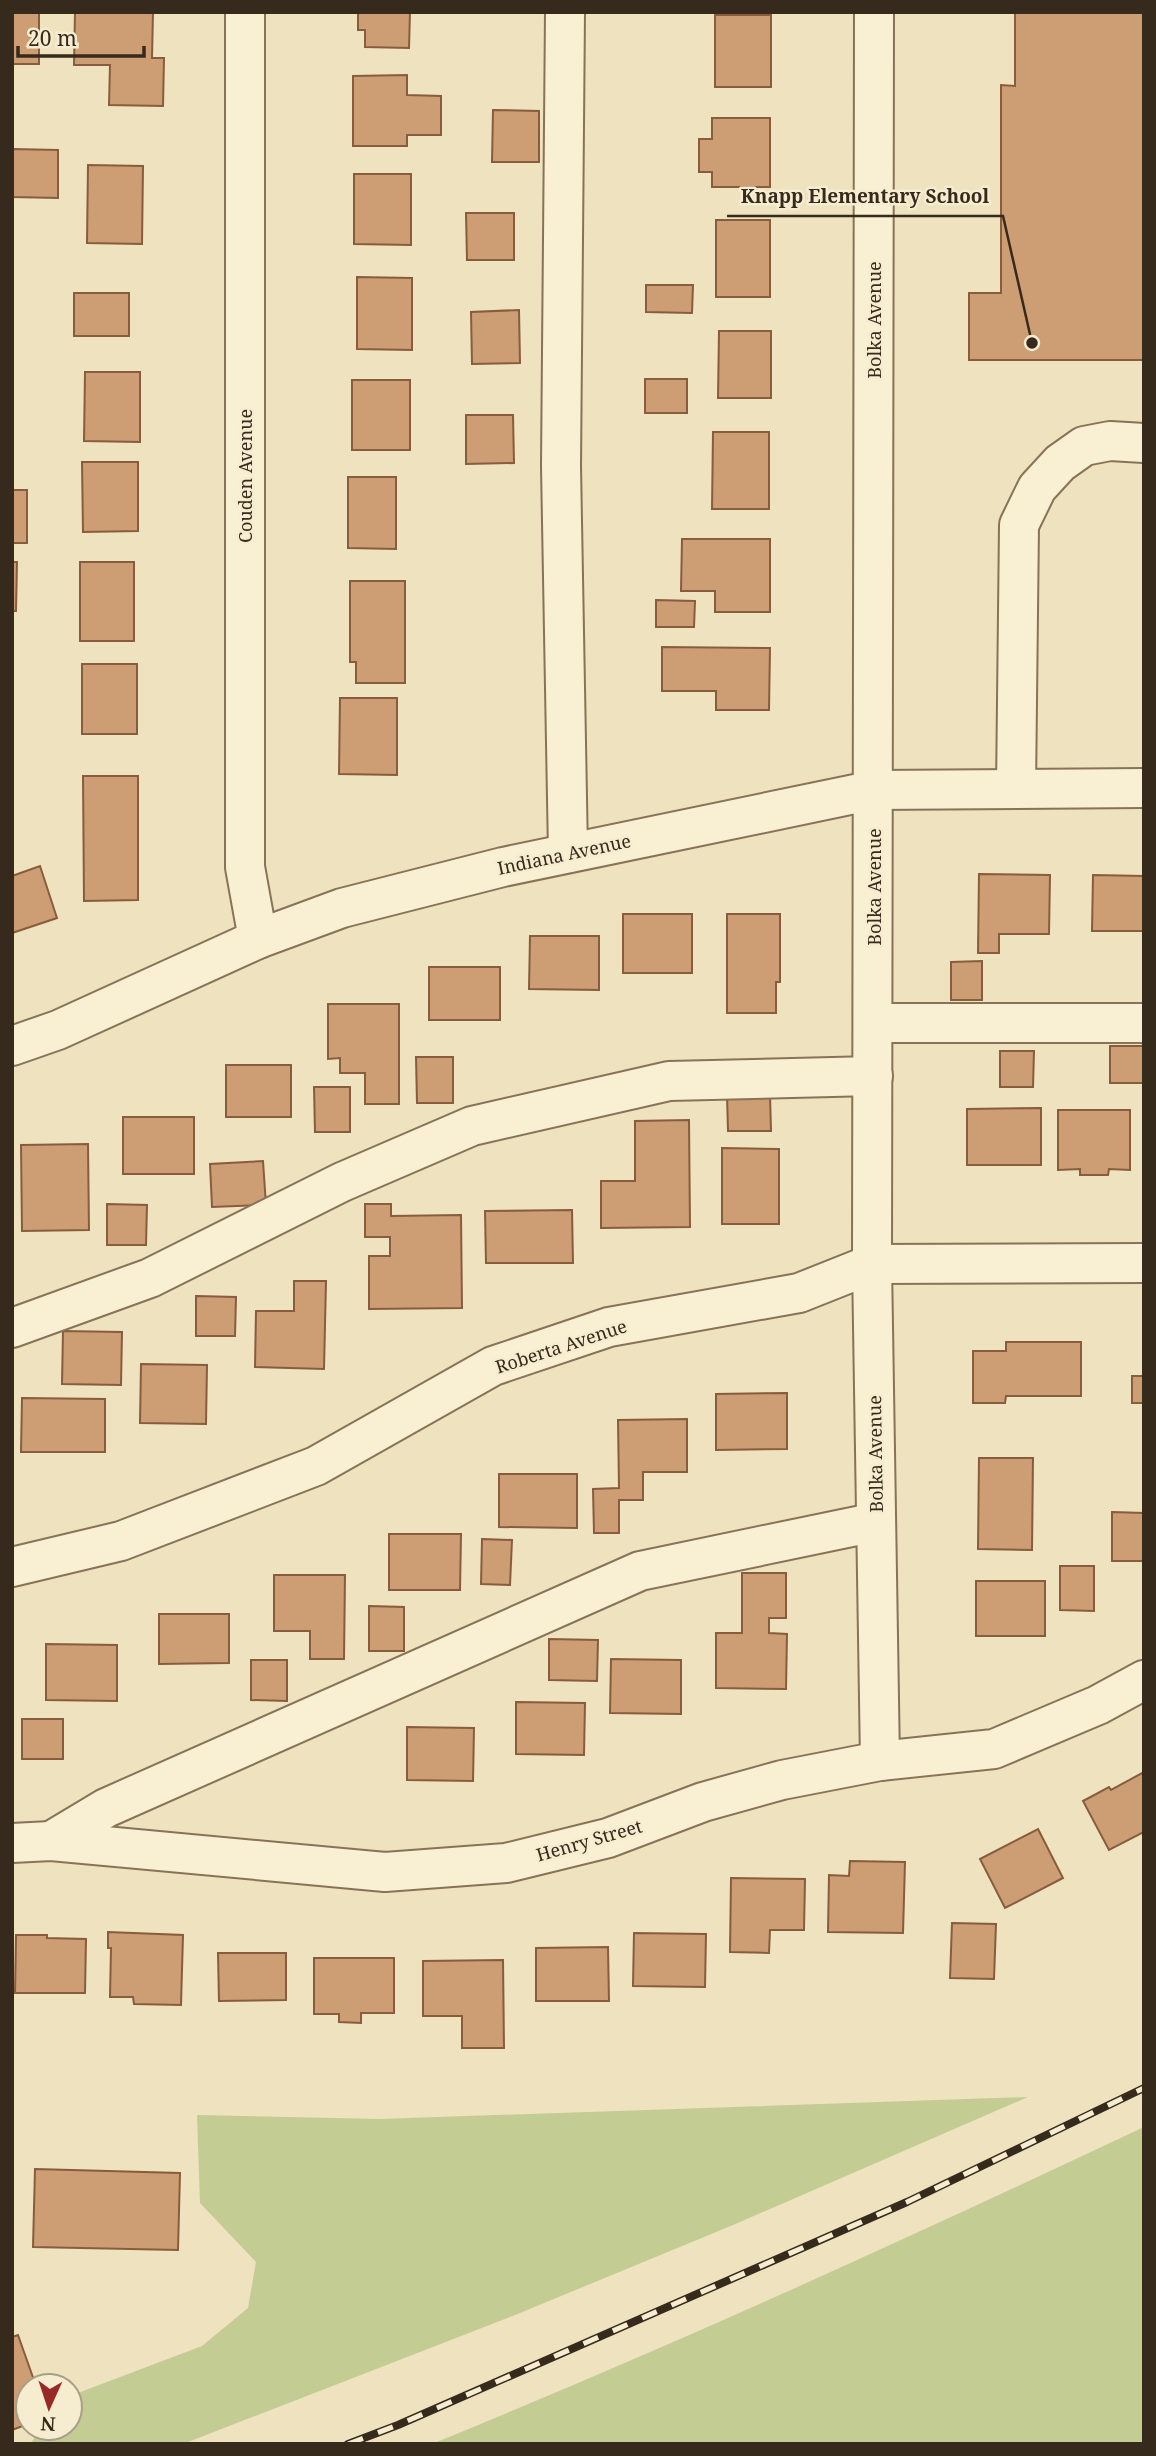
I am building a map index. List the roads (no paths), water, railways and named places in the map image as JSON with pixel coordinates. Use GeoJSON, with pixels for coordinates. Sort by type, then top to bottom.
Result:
{"type":"FeatureCollection","features":[{"type":"Feature","properties":{"kind":"street","name":"Couden Avenue"},"geometry":{"type":"LineString","coordinates":[[246,12],[245,867],[258,939]]}},
{"type":"Feature","properties":{"kind":"street"},"geometry":{"type":"LineString","coordinates":[[565,12],[561,466],[568,853]]}},
{"type":"Feature","properties":{"kind":"street","name":"Bolka Avenue"},"geometry":{"type":"LineString","coordinates":[[874,12],[872,1264],[880,1761]]}},
{"type":"Feature","properties":{"kind":"street"},"geometry":{"type":"LineString","coordinates":[[1016,789],[1019,525],[1037,488],[1060,463],[1084,446],[1110,441],[1144,443]]}},
{"type":"Feature","properties":{"kind":"street","name":"Indiana Avenue"},"geometry":{"type":"LineString","coordinates":[[12,1046],[58,1030],[258,939],[342,908],[568,853],[874,790],[1144,788]]}},
{"type":"Feature","properties":{"kind":"street"},"geometry":{"type":"LineString","coordinates":[[873,1023],[1144,1023]]}},
{"type":"Feature","properties":{"kind":"street"},"geometry":{"type":"LineString","coordinates":[[12,1328],[150,1278],[342,1182],[472,1126],[669,1081],[873,1076]]}},
{"type":"Feature","properties":{"kind":"street","name":"Roberta Avenue"},"geometry":{"type":"LineString","coordinates":[[12,1567],[121,1541],[316,1466],[493,1367],[609,1327],[799,1293],[872,1264],[1144,1263]]}},
{"type":"Feature","properties":{"kind":"street"},"geometry":{"type":"LineString","coordinates":[[51,1841],[106,1808],[640,1571],[876,1522]]}},
{"type":"Feature","properties":{"kind":"street","name":"Henry Street"},"geometry":{"type":"LineString","coordinates":[[12,1843],[51,1841],[385,1872],[506,1863],[608,1838],[703,1802],[782,1780],[880,1761],[994,1749],[1098,1704],[1144,1680]]}},
{"type":"Feature","properties":{"kind":"railway"},"geometry":{"type":"LineString","coordinates":[[348,2444],[398,2425],[907,2202],[1144,2088]]}},
{"type":"Feature","properties":{"kind":"place","name":"Knapp Elementary School"},"geometry":{"type":"Point","coordinates":[1032,343]}}]}
